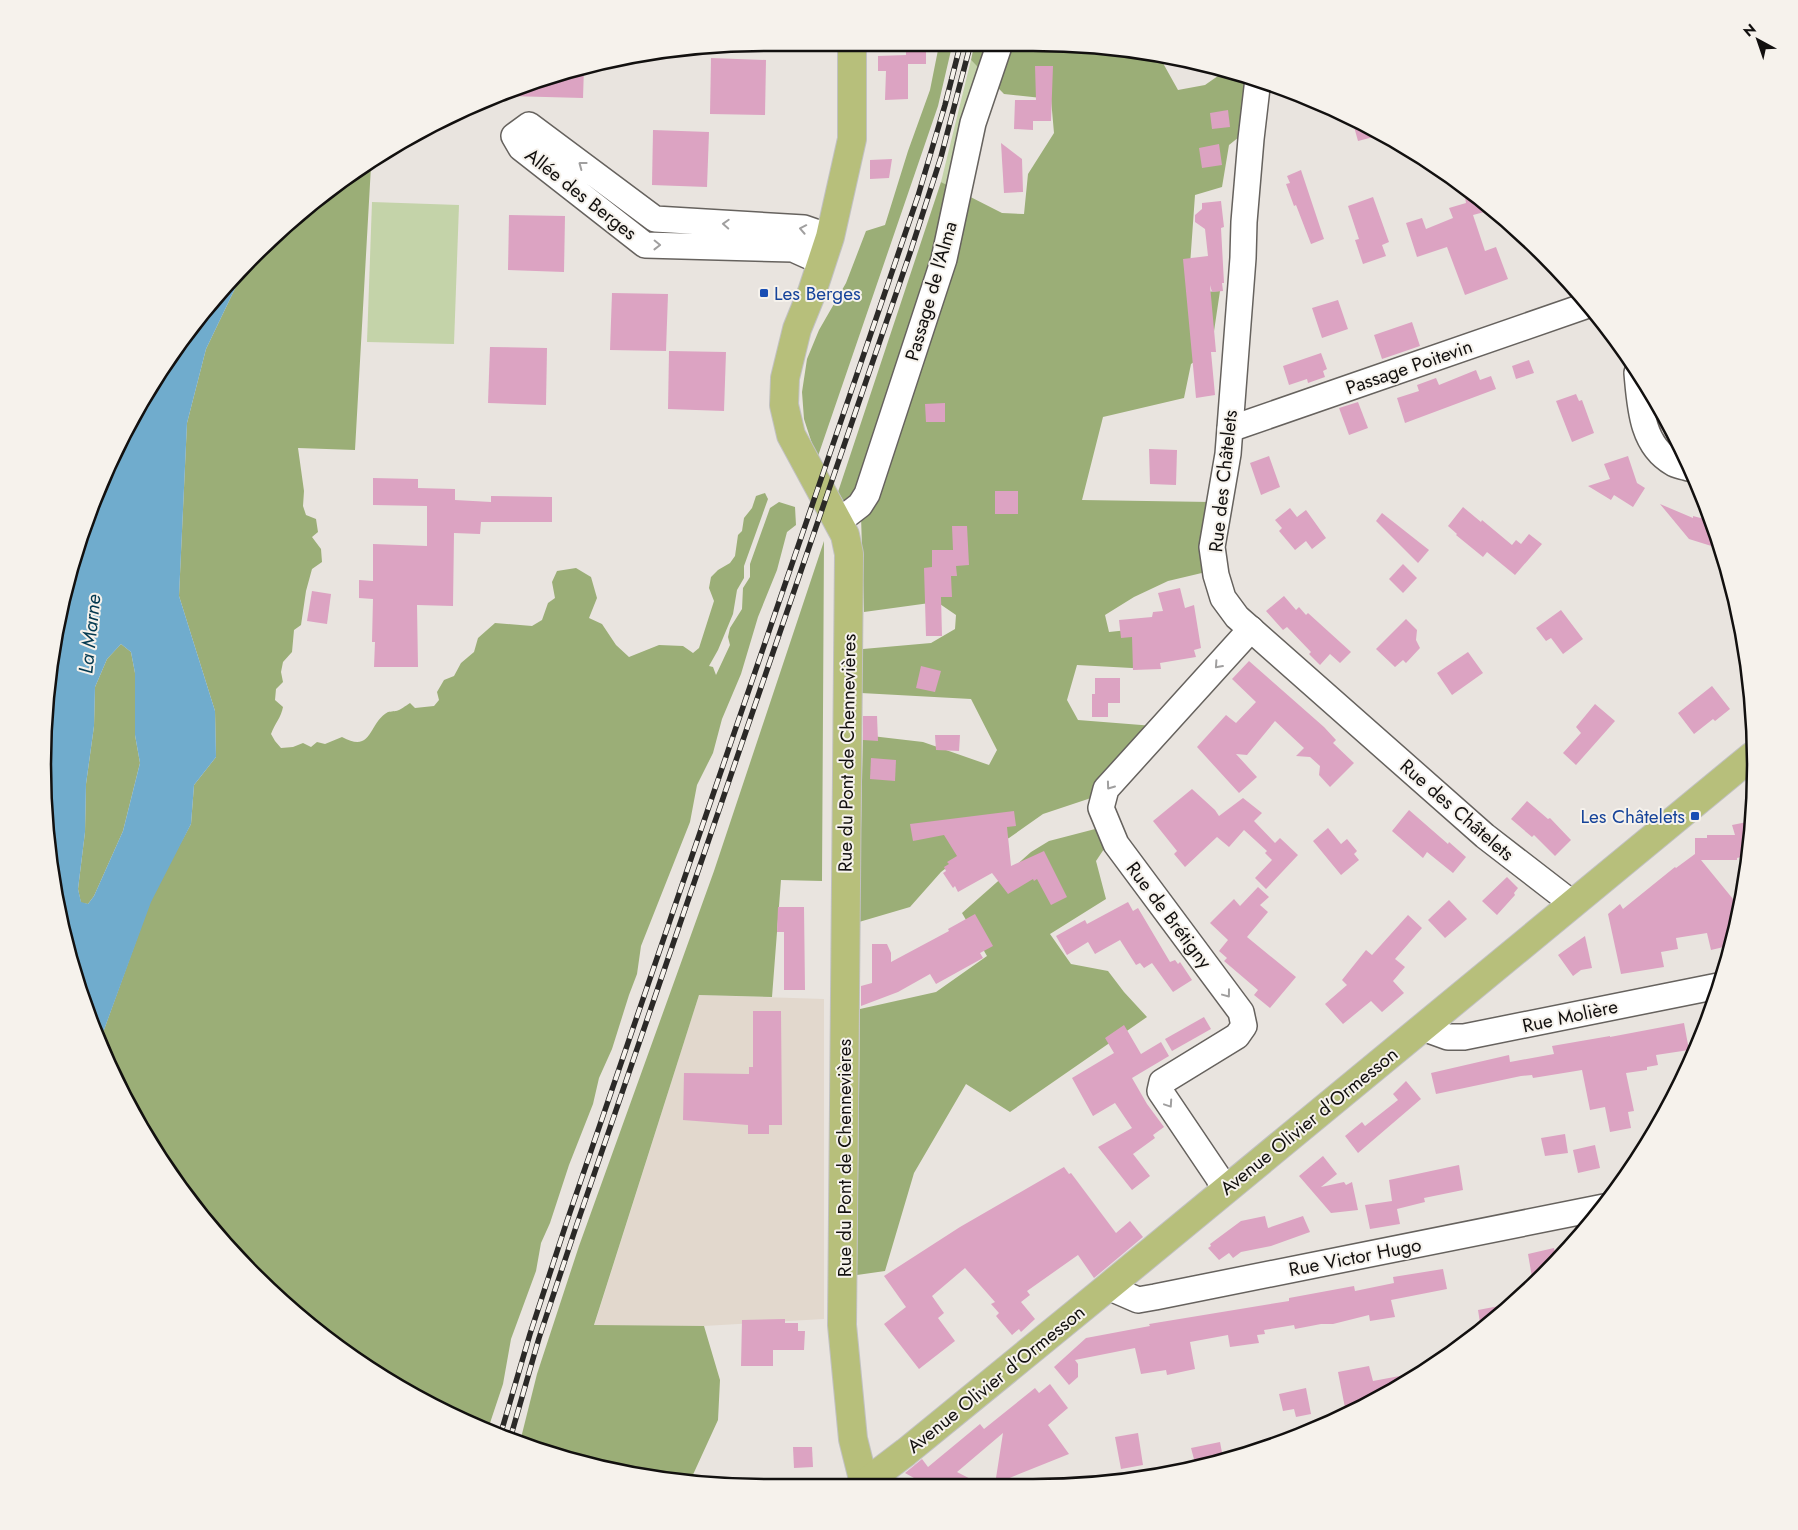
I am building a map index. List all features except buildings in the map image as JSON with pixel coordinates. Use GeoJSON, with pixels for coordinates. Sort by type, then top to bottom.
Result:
{"type":"FeatureCollection","features":[{"type":"Feature","properties":{"kind":"main road","name":"Rue du Pont de Chennevières"},"geometry":{"type":"LineString","coordinates":[[852,51],[852,139],[826,250],[797,329],[785,378],[784,405],[791,435],[838,522],[849,554],[842,1324],[853,1440],[862,1479]]}},
{"type":"Feature","properties":{"kind":"main road","name":"Avenue Olivier d'Ormesson"},"geometry":{"type":"LineString","coordinates":[[873,1479],[1747,762]]}},
{"type":"Feature","properties":{"kind":"street","name":"Passage de l'Alma"},"geometry":{"type":"LineString","coordinates":[[838,522],[860,505],[867,494],[944,258],[973,123],[997,51]]}},
{"type":"Feature","properties":{"kind":"street","name":"Rue des Châtelets"},"geometry":{"type":"LineString","coordinates":[[1257,88],[1244,222],[1230,429],[1225,476],[1217,510],[1212,547],[1216,575],[1224,598],[1238,617],[1251,629],[1485,836],[1573,904]]}},
{"type":"Feature","properties":{"kind":"street","name":"Allée des Berges"},"geometry":{"type":"LineString","coordinates":[[529,125],[655,219],[804,228],[826,250],[645,245],[521,148],[514,136],[529,125]]}},
{"type":"Feature","properties":{"kind":"street","name":"Passage Poitevin"},"geometry":{"type":"LineString","coordinates":[[1230,429],[1581,307]]}},
{"type":"Feature","properties":{"kind":"street"},"geometry":{"type":"LineString","coordinates":[[1639,388],[1642,419],[1654,447],[1673,464],[1681,466]]}},
{"type":"Feature","properties":{"kind":"street","name":"Rue de Brétigny"},"geometry":{"type":"LineString","coordinates":[[1225,1190],[1160,1091],[1162,1082],[1237,1036],[1244,1026],[1241,1012],[1116,844],[1101,808],[1106,789],[1251,629]]}},
{"type":"Feature","properties":{"kind":"street","name":"Rue Molière"},"geometry":{"type":"LineString","coordinates":[[1423,1028],[1448,1037],[1464,1037],[1711,987]]}},
{"type":"Feature","properties":{"kind":"street","name":"Rue Victor Hugo"},"geometry":{"type":"LineString","coordinates":[[1108,1287],[1138,1300],[1591,1210]]}},
{"type":"Feature","properties":{"kind":"shaded area"},"geometry":{"type":"Polygon","coordinates":[[[699,995],[824,999],[824,1319],[704,1326],[594,1326],[699,995]]]}},
{"type":"Feature","properties":{"kind":"green space"},"geometry":{"type":"Polygon","coordinates":[[[938,51],[951,51],[938,106],[817,459],[804,419],[802,392],[807,359],[819,330],[846,283],[866,231],[885,225],[908,151],[930,90],[938,51]]]}},
{"type":"Feature","properties":{"kind":"green space"},"geometry":{"type":"Polygon","coordinates":[[[973,51],[1033,51],[1126,57],[1163,63],[1178,90],[1205,85],[1218,76],[1251,86],[1244,133],[1229,145],[1222,187],[1195,195],[1188,293],[1220,291],[1213,338],[1208,352],[1191,364],[1184,398],[1103,417],[1082,500],[1211,502],[1206,572],[1168,581],[1134,597],[1105,615],[1109,632],[1156,627],[1150,669],[1077,665],[1067,700],[1078,720],[1154,726],[1097,796],[1043,814],[1009,838],[964,854],[941,872],[910,907],[859,922],[863,735],[923,742],[989,765],[997,750],[971,699],[861,693],[863,649],[931,643],[955,629],[956,615],[937,602],[864,612],[861,516],[846,505],[838,492],[941,182],[1002,213],[1024,214],[1028,174],[1054,133],[1051,99],[1004,94],[971,60],[973,51]]]}},
{"type":"Feature","properties":{"kind":"green space"},"geometry":{"type":"Polygon","coordinates":[[[971,60],[983,72],[946,185],[941,182],[971,60]]]}},
{"type":"Feature","properties":{"kind":"green space"},"geometry":{"type":"Polygon","coordinates":[[[371,170],[355,450],[298,448],[304,491],[303,506],[306,515],[316,519],[318,532],[312,537],[321,549],[322,562],[312,569],[306,591],[301,625],[294,630],[292,652],[283,662],[281,672],[283,682],[276,689],[275,700],[283,707],[271,734],[281,748],[293,747],[303,743],[311,747],[317,742],[325,744],[342,737],[359,742],[369,735],[388,712],[401,709],[410,703],[415,708],[434,706],[439,700],[437,692],[444,680],[454,676],[461,663],[474,652],[478,638],[495,623],[532,626],[542,620],[548,603],[555,598],[552,582],[557,571],[576,568],[591,577],[597,598],[589,618],[602,624],[616,645],[629,657],[659,645],[683,646],[693,653],[699,648],[714,601],[709,588],[711,577],[730,563],[735,556],[738,535],[742,531],[744,518],[752,508],[756,496],[765,493],[768,499],[744,566],[744,578],[737,590],[733,614],[709,666],[713,667],[716,675],[730,645],[728,637],[730,628],[742,609],[743,588],[750,577],[750,564],[770,508],[779,502],[795,507],[796,525],[787,532],[777,570],[758,617],[741,674],[722,719],[713,753],[697,785],[690,822],[641,946],[637,974],[612,1049],[599,1078],[593,1104],[541,1243],[536,1271],[511,1339],[503,1384],[490,1423],[449,1405],[408,1383],[368,1358],[294,1302],[260,1270],[228,1236],[172,1162],[147,1122],[125,1081],[103,1031],[153,894],[191,824],[194,785],[216,757],[215,711],[179,596],[187,423],[206,349],[237,285],[294,228],[330,199],[371,170]]]}},
{"type":"Feature","properties":{"kind":"green space"},"geometry":{"type":"Polygon","coordinates":[[[372,202],[459,205],[454,344],[367,342],[372,202]]]}},
{"type":"Feature","properties":{"kind":"green space"},"geometry":{"type":"Polygon","coordinates":[[[824,541],[822,881],[781,880],[772,997],[699,995],[594,1325],[704,1326],[720,1380],[718,1420],[693,1475],[626,1465],[580,1454],[522,1435],[537,1374],[579,1246],[714,871],[824,541]]]}},
{"type":"Feature","properties":{"kind":"green space"},"geometry":{"type":"Polygon","coordinates":[[[121,644],[131,652],[135,673],[135,735],[140,763],[123,831],[94,896],[88,904],[81,903],[78,889],[85,832],[86,784],[94,726],[95,687],[107,659],[121,644]]]}},
{"type":"Feature","properties":{"kind":"green space"},"geometry":{"type":"Polygon","coordinates":[[[1099,828],[1108,843],[1096,861],[1106,899],[1050,934],[1071,964],[1108,971],[1147,1017],[1010,1112],[966,1084],[914,1173],[885,1271],[857,1275],[860,1009],[936,992],[987,956],[962,913],[1031,852],[1049,841],[1099,828]]]}},
{"type":"Feature","properties":{"kind":"water","name":"La Marne"},"geometry":{"type":"Polygon","coordinates":[[[237,285],[206,349],[187,423],[179,596],[215,711],[216,757],[194,785],[191,824],[151,902],[103,1031],[89,994],[76,950],[57,858],[51,765],[57,672],[65,626],[89,536],[125,449],[147,408],[172,368],[199,330],[237,285]],[[121,644],[107,659],[95,687],[94,726],[86,784],[85,832],[78,889],[81,902],[88,904],[94,896],[123,831],[140,763],[135,735],[135,673],[131,652],[121,644]]]}},
{"type":"Feature","properties":{"kind":"railway"},"geometry":{"type":"LineString","coordinates":[[502,1428],[530,1334],[567,1221],[918,196],[959,51]]}},
{"type":"Feature","properties":{"kind":"railway"},"geometry":{"type":"LineString","coordinates":[[512,1432],[539,1338],[577,1224],[910,253],[941,157],[969,51]]}},
{"type":"Feature","properties":{"kind":"place","name":"Les Berges"},"geometry":{"type":"Point","coordinates":[764,293]}},
{"type":"Feature","properties":{"kind":"place","name":"Les Châtelets"},"geometry":{"type":"Point","coordinates":[1695,816]}}]}
